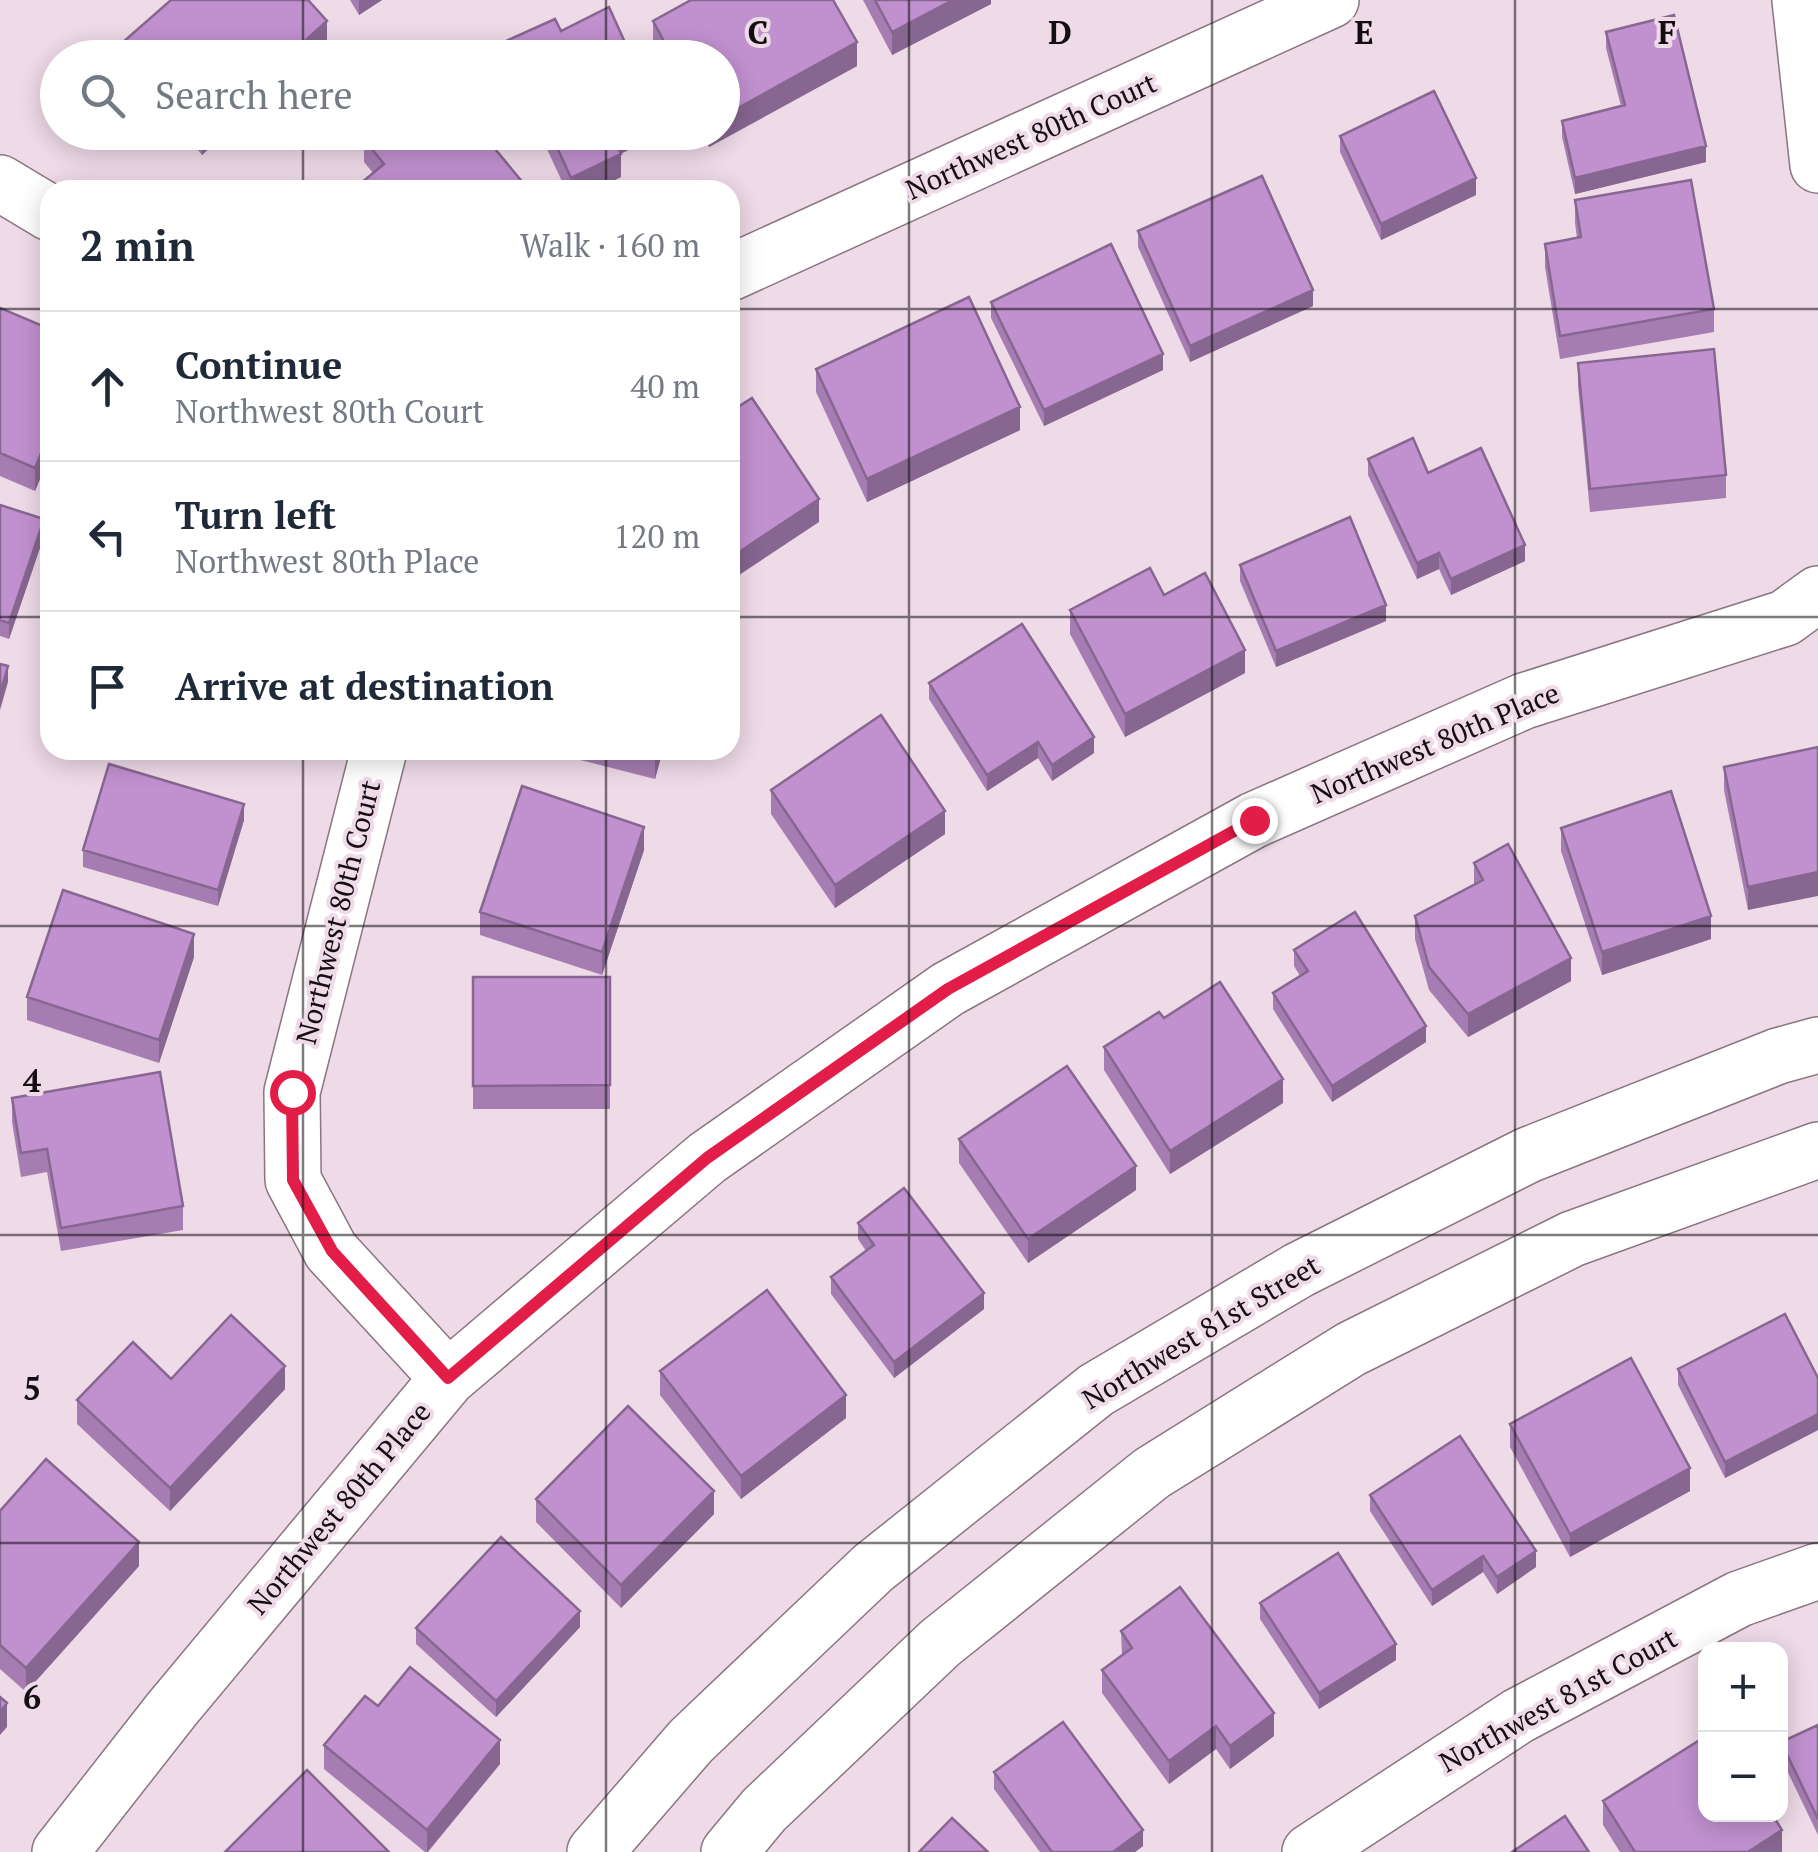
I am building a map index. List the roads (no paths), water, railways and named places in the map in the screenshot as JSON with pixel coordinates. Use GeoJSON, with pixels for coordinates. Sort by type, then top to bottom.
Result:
{"type":"FeatureCollection","features":[{"type":"Feature","properties":{"kind":"street","name":"Northwest 80th Court"},"geometry":{"type":"LineString","coordinates":[[740,268],[1332,0]]}},
{"type":"Feature","properties":{"kind":"street"},"geometry":{"type":"LineString","coordinates":[[1800,0],[1818,165]]}},
{"type":"Feature","properties":{"kind":"street"},"geometry":{"type":"LineString","coordinates":[[0,183],[40,208]]}},
{"type":"Feature","properties":{"kind":"street","name":"Northwest 80th Place"},"geometry":{"type":"LineString","coordinates":[[60,1852],[172,1708],[448,1378],[707,1158],[948,989],[1254,820],[1524,701],[1785,618],[1818,594]]}},
{"type":"Feature","properties":{"kind":"street","name":"Northwest 80th Court"},"geometry":{"type":"LineString","coordinates":[[376,760],[292,1092],[293,1180],[332,1251],[448,1378]]}},
{"type":"Feature","properties":{"kind":"street","name":"Northwest 81st Street"},"geometry":{"type":"LineString","coordinates":[[595,1852],[691,1741],[873,1568],[1096,1390],[1299,1270],[1528,1154],[1778,1056],[1818,1045]]}},
{"type":"Feature","properties":{"kind":"street"},"geometry":{"type":"LineString","coordinates":[[729,1852],[764,1810],[940,1643],[1152,1472],[1351,1349],[1572,1239],[1818,1150]]}},
{"type":"Feature","properties":{"kind":"street","name":"Northwest 81st Court"},"geometry":{"type":"LineString","coordinates":[[1310,1852],[1518,1716],[1739,1599],[1818,1571]]}}]}
